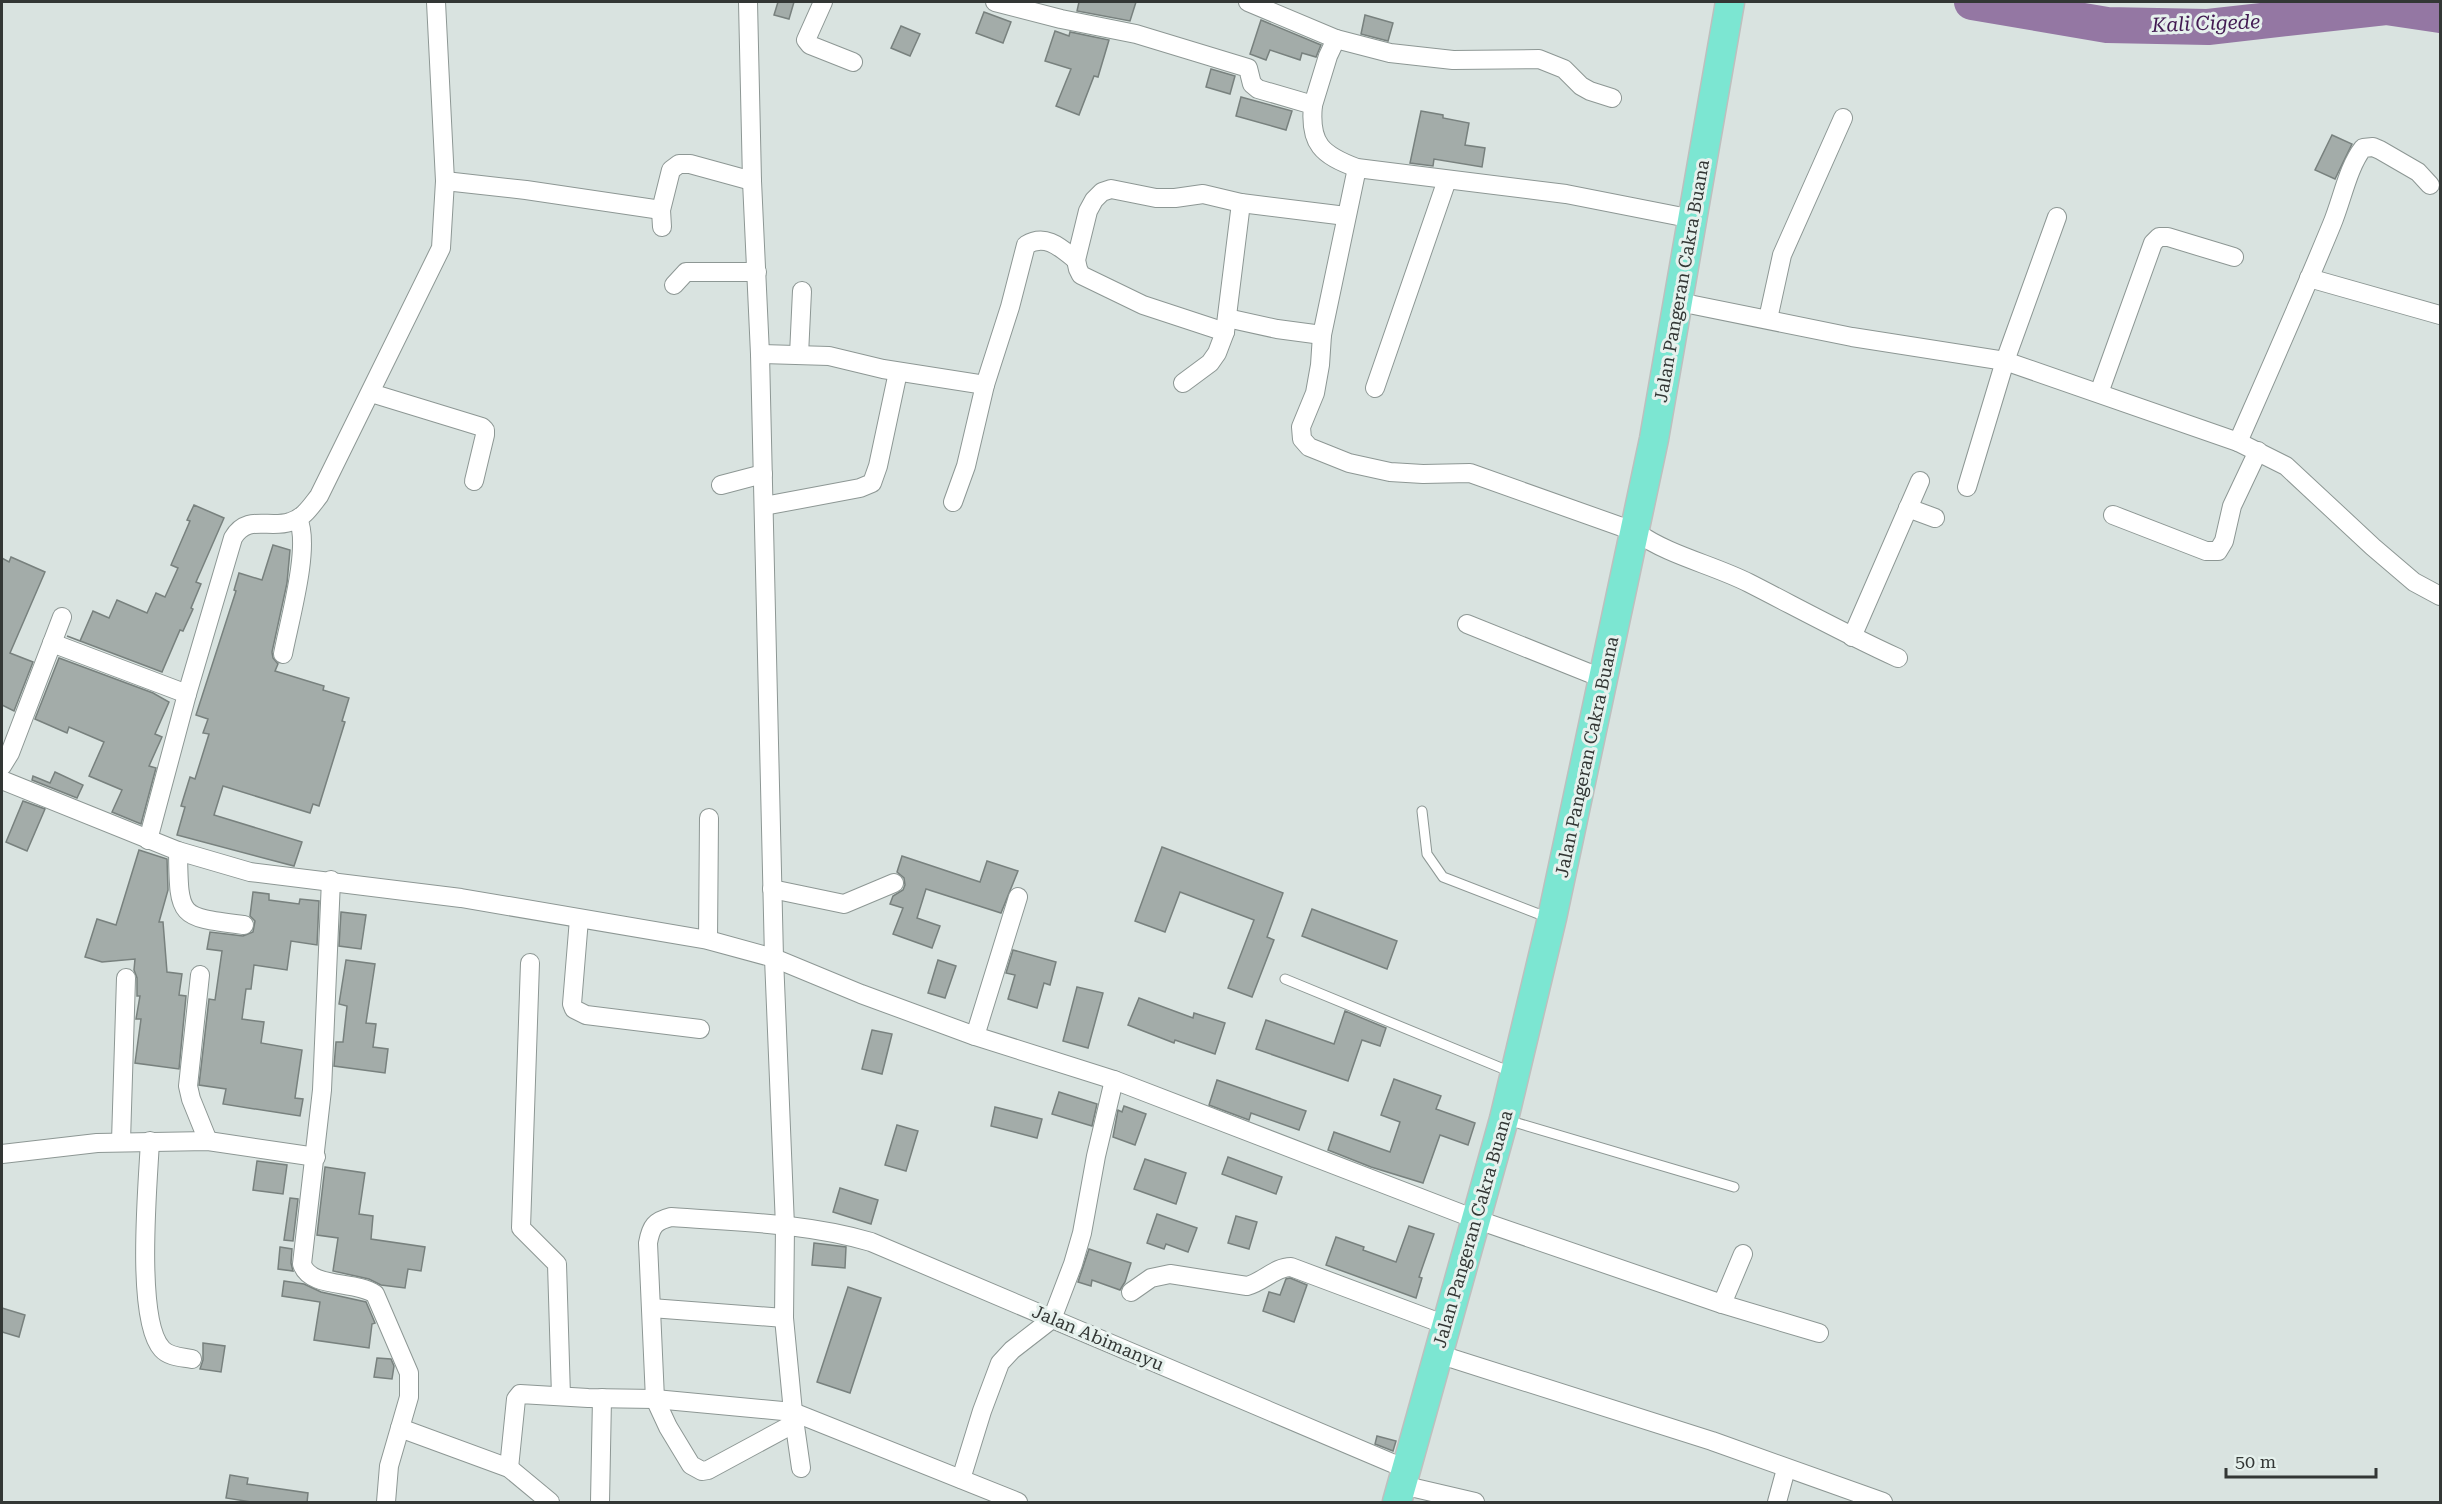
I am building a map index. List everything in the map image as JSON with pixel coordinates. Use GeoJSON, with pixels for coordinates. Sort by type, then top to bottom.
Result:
{"type":"FeatureCollection","features":[{"type":"Feature","properties":{"kind":"main road","name":"Jalan Pangeran Cakra Buana"},"geometry":{"type":"LineString","coordinates":[[1402,1486],[1516,1074],[1552,918],[1636,532],[1679,302],[1730,2]]}},
{"type":"Feature","properties":{"kind":"street"},"geometry":{"type":"LineString","coordinates":[[148,840],[187,694],[237,531],[249,524],[280,524],[298,519],[307,512],[319,496],[441,248],[445,182],[436,2]]}},
{"type":"Feature","properties":{"kind":"street"},"geometry":{"type":"LineString","coordinates":[[748,2],[752,181],[760,354],[774,958],[785,1226],[784,1318],[801,1468]]}},
{"type":"Feature","properties":{"kind":"street"},"geometry":{"type":"LineString","coordinates":[[823,2],[806,40],[810,45],[853,62]]}},
{"type":"Feature","properties":{"kind":"street"},"geometry":{"type":"LineString","coordinates":[[1248,2],[1336,39],[1390,53],[1453,60],[1539,59],[1564,69],[1581,86],[1590,91],[1612,98]]}},
{"type":"Feature","properties":{"kind":"street"},"geometry":{"type":"LineString","coordinates":[[1007,3],[1136,34],[1243,66],[1250,71],[1252,84],[1258,89],[1313,105]]}},
{"type":"Feature","properties":{"kind":"street"},"geometry":{"type":"LineString","coordinates":[[1336,39],[1328,56],[1313,105],[1312,117],[1317,143],[1334,159],[1357,168],[1566,194],[1693,219]]}},
{"type":"Feature","properties":{"kind":"street"},"geometry":{"type":"LineString","coordinates":[[1768,319],[1782,255],[1842,118]]}},
{"type":"Feature","properties":{"kind":"street"},"geometry":{"type":"LineString","coordinates":[[2238,442],[2343,198],[2355,158],[2363,148],[2373,147],[2418,172],[2430,185]]}},
{"type":"Feature","properties":{"kind":"street"},"geometry":{"type":"LineString","coordinates":[[445,182],[526,190],[662,219],[671,170],[680,164],[690,164],[752,181]]}},
{"type":"Feature","properties":{"kind":"street"},"geometry":{"type":"LineString","coordinates":[[1357,168],[1322,335],[1315,393],[1301,428],[1302,439],[1309,447],[1349,463],[1390,472],[1470,473],[1636,532],[1656,547],[1749,584],[1852,638],[1898,658]]}},
{"type":"Feature","properties":{"kind":"street"},"geometry":{"type":"LineString","coordinates":[[1375,388],[1447,180]]}},
{"type":"Feature","properties":{"kind":"street"},"geometry":{"type":"LineString","coordinates":[[1322,335],[1226,325],[1143,305],[1088,280],[1077,269],[1076,260],[1088,211],[1102,192],[1111,189],[1156,198],[1203,195],[1241,203],[1346,216]]}},
{"type":"Feature","properties":{"kind":"street"},"geometry":{"type":"LineString","coordinates":[[1183,383],[1210,363],[1217,353],[1226,325],[1241,203]]}},
{"type":"Feature","properties":{"kind":"street"},"geometry":{"type":"LineString","coordinates":[[1967,488],[2005,361],[2057,217]]}},
{"type":"Feature","properties":{"kind":"street"},"geometry":{"type":"LineString","coordinates":[[2099,393],[2153,243],[2159,237],[2168,237],[2234,257]]}},
{"type":"Feature","properties":{"kind":"street"},"geometry":{"type":"LineString","coordinates":[[953,502],[966,466],[985,385],[1026,245],[1035,240],[1046,240],[1076,260]]}},
{"type":"Feature","properties":{"kind":"street"},"geometry":{"type":"LineString","coordinates":[[674,285],[686,272],[757,272]]}},
{"type":"Feature","properties":{"kind":"street"},"geometry":{"type":"LineString","coordinates":[[2310,278],[2440,315]]}},
{"type":"Feature","properties":{"kind":"street"},"geometry":{"type":"LineString","coordinates":[[799,355],[802,291]]}},
{"type":"Feature","properties":{"kind":"street"},"geometry":{"type":"LineString","coordinates":[[1679,302],[1863,339],[2005,361],[2238,442],[2286,466],[2414,582],[2440,596]]}},
{"type":"Feature","properties":{"kind":"street"},"geometry":{"type":"LineString","coordinates":[[760,354],[829,356],[898,372],[985,385]]}},
{"type":"Feature","properties":{"kind":"street"},"geometry":{"type":"LineString","coordinates":[[764,506],[860,488],[872,483],[878,466],[898,372]]}},
{"type":"Feature","properties":{"kind":"street"},"geometry":{"type":"LineString","coordinates":[[370,393],[485,430],[474,481]]}},
{"type":"Feature","properties":{"kind":"street"},"geometry":{"type":"LineString","coordinates":[[2113,515],[2206,551],[2218,551],[2224,541],[2232,506],[2258,452]]}},
{"type":"Feature","properties":{"kind":"street"},"geometry":{"type":"LineString","coordinates":[[722,485],[763,474]]}},
{"type":"Feature","properties":{"kind":"street"},"geometry":{"type":"LineString","coordinates":[[1852,638],[1920,481]]}},
{"type":"Feature","properties":{"kind":"street"},"geometry":{"type":"LineString","coordinates":[[1908,508],[1935,518]]}},
{"type":"Feature","properties":{"kind":"street"},"geometry":{"type":"LineString","coordinates":[[283,654],[303,552],[303,529],[298,519]]}},
{"type":"Feature","properties":{"kind":"street"},"geometry":{"type":"LineString","coordinates":[[2,765],[10,753],[62,617]]}},
{"type":"Feature","properties":{"kind":"street"},"geometry":{"type":"LineString","coordinates":[[1467,624],[1604,680]]}},
{"type":"Feature","properties":{"kind":"street"},"geometry":{"type":"LineString","coordinates":[[52,643],[187,694]]}},
{"type":"Feature","properties":{"kind":"street"},"geometry":{"type":"LineString","coordinates":[[2,780],[148,840],[250,872],[331,880],[461,898],[708,940],[774,958],[871,998],[975,1036],[1114,1080],[1475,1220],[1722,1304],[1819,1332]]}},
{"type":"Feature","properties":{"kind":"street"},"geometry":{"type":"LineString","coordinates":[[708,940],[709,818]]}},
{"type":"Feature","properties":{"kind":"street"},"geometry":{"type":"LineString","coordinates":[[178,851],[178,895],[184,908],[192,915],[205,920],[244,925]]}},
{"type":"Feature","properties":{"kind":"street"},"geometry":{"type":"LineString","coordinates":[[331,880],[322,1090],[302,1264],[305,1272],[314,1278],[367,1288],[375,1294],[409,1374],[409,1397],[390,1466],[386,1503]]}},
{"type":"Feature","properties":{"kind":"street"},"geometry":{"type":"LineString","coordinates":[[772,889],[844,904],[894,883]]}},
{"type":"Feature","properties":{"kind":"street"},"geometry":{"type":"LineString","coordinates":[[975,1036],[1018,897]]}},
{"type":"Feature","properties":{"kind":"street"},"geometry":{"type":"LineString","coordinates":[[579,919],[572,1004],[574,1009],[585,1015],[700,1029]]}},
{"type":"Feature","properties":{"kind":"street"},"geometry":{"type":"LineString","coordinates":[[530,963],[521,1228],[557,1264],[561,1396]]}},
{"type":"Feature","properties":{"kind":"street"},"geometry":{"type":"LineString","coordinates":[[200,975],[188,1086],[190,1099],[208,1140]]}},
{"type":"Feature","properties":{"kind":"street"},"geometry":{"type":"LineString","coordinates":[[121,1141],[126,978]]}},
{"type":"Feature","properties":{"kind":"street"},"geometry":{"type":"LineString","coordinates":[[961,1479],[982,1411],[1000,1364],[1012,1350],[1053,1319],[1082,1233],[1096,1156],[1114,1080]]}},
{"type":"Feature","properties":{"kind":"street"},"geometry":{"type":"LineString","coordinates":[[2,1155],[121,1141],[208,1140],[316,1157]]}},
{"type":"Feature","properties":{"kind":"street"},"geometry":{"type":"LineString","coordinates":[[150,1141],[145,1261],[147,1305],[156,1340],[163,1350],[169,1354],[192,1359]]}},
{"type":"Feature","properties":{"kind":"street","name":"Jalan Abimanyu"},"geometry":{"type":"LineString","coordinates":[[651,1308],[648,1243],[651,1228],[658,1220],[671,1217],[785,1226],[849,1236],[871,1242],[1053,1319],[1402,1486],[1475,1503]]}},
{"type":"Feature","properties":{"kind":"street"},"geometry":{"type":"LineString","coordinates":[[1722,1304],[1743,1254]]}},
{"type":"Feature","properties":{"kind":"street"},"geometry":{"type":"LineString","coordinates":[[1131,1292],[1151,1278],[1170,1274],[1247,1286],[1285,1267],[1292,1267],[1446,1325]]}},
{"type":"Feature","properties":{"kind":"street"},"geometry":{"type":"LineString","coordinates":[[784,1318],[651,1308],[655,1399],[668,1427],[691,1465],[702,1471],[708,1470],[794,1418]]}},
{"type":"Feature","properties":{"kind":"street"},"geometry":{"type":"LineString","coordinates":[[1438,1354],[1712,1441],[1883,1503]]}},
{"type":"Feature","properties":{"kind":"street"},"geometry":{"type":"LineString","coordinates":[[509,1468],[516,1399],[520,1394],[655,1399],[794,1418],[857,1439],[1018,1503]]}},
{"type":"Feature","properties":{"kind":"street"},"geometry":{"type":"LineString","coordinates":[[600,1503],[602,1398]]}},
{"type":"Feature","properties":{"kind":"street"},"geometry":{"type":"LineString","coordinates":[[400,1428],[509,1468],[550,1503]]}},
{"type":"Feature","properties":{"kind":"street"},"geometry":{"type":"LineString","coordinates":[[1777,1503],[1786,1468]]}},
{"type":"Feature","properties":{"kind":"lane"},"geometry":{"type":"LineString","coordinates":[[1422,812],[1427,854],[1443,877],[1552,918]]}},
{"type":"Feature","properties":{"kind":"lane"},"geometry":{"type":"LineString","coordinates":[[1285,979],[1488,1065],[1516,1074]]}},
{"type":"Feature","properties":{"kind":"lane"},"geometry":{"type":"LineString","coordinates":[[1504,1119],[1734,1188]]}},
{"type":"Feature","properties":{"kind":"building"},"geometry":{"type":"Polygon","coordinates":[[[778,2],[794,2],[789,19],[774,15],[778,2]]]}},
{"type":"Feature","properties":{"kind":"building"},"geometry":{"type":"Polygon","coordinates":[[[1079,2],[1136,2],[1130,21],[1077,11],[1079,2]]]}},
{"type":"Feature","properties":{"kind":"building"},"geometry":{"type":"Polygon","coordinates":[[[984,12],[1011,22],[1003,43],[976,33],[984,12]]]}},
{"type":"Feature","properties":{"kind":"building"},"geometry":{"type":"Polygon","coordinates":[[[1365,15],[1393,23],[1388,41],[1361,34],[1365,15]]]}},
{"type":"Feature","properties":{"kind":"building"},"geometry":{"type":"Polygon","coordinates":[[[1261,20],[1321,45],[1316,57],[1302,53],[1300,60],[1270,50],[1266,60],[1250,54],[1261,20]]]}},
{"type":"Feature","properties":{"kind":"building"},"geometry":{"type":"Polygon","coordinates":[[[901,26],[920,34],[910,56],[891,48],[901,26]]]}},
{"type":"Feature","properties":{"kind":"building"},"geometry":{"type":"Polygon","coordinates":[[[1055,31],[1069,36],[1070,32],[1109,40],[1098,77],[1094,76],[1079,115],[1056,106],[1071,69],[1045,61],[1055,31]]]}},
{"type":"Feature","properties":{"kind":"building"},"geometry":{"type":"Polygon","coordinates":[[[1211,69],[1235,76],[1230,94],[1206,87],[1211,69]]]}},
{"type":"Feature","properties":{"kind":"building"},"geometry":{"type":"Polygon","coordinates":[[[1241,97],[1292,111],[1286,130],[1236,116],[1241,97]]]}},
{"type":"Feature","properties":{"kind":"building"},"geometry":{"type":"Polygon","coordinates":[[[1421,111],[1469,123],[1465,145],[1485,148],[1482,167],[1434,159],[1433,166],[1410,163],[1421,111]]]}},
{"type":"Feature","properties":{"kind":"building"},"geometry":{"type":"Polygon","coordinates":[[[2332,135],[2352,144],[2335,179],[2315,170],[2332,135]]]}},
{"type":"Feature","properties":{"kind":"building"},"geometry":{"type":"Polygon","coordinates":[[[194,505],[224,518],[196,582],[201,584],[191,608],[193,609],[183,631],[180,630],[162,672],[80,641],[93,611],[109,618],[117,600],[147,613],[156,593],[165,597],[178,568],[171,565],[190,521],[187,520],[194,505]]]}},
{"type":"Feature","properties":{"kind":"building"},"geometry":{"type":"Polygon","coordinates":[[[273,545],[290,550],[287,583],[272,652],[278,664],[275,671],[324,686],[323,690],[349,698],[342,721],[345,722],[319,806],[313,804],[310,813],[223,786],[214,815],[302,842],[294,866],[177,835],[185,807],[181,806],[190,777],[195,779],[209,734],[203,733],[208,719],[196,715],[236,591],[234,590],[239,573],[262,580],[273,545]]]}},
{"type":"Feature","properties":{"kind":"building"},"geometry":{"type":"Polygon","coordinates":[[[11,557],[45,572],[10,653],[33,662],[14,711],[2,705],[2,558],[9,562],[11,557]]]}},
{"type":"Feature","properties":{"kind":"building"},"geometry":{"type":"Polygon","coordinates":[[[59,658],[153,693],[169,702],[155,734],[162,737],[149,766],[156,768],[141,824],[112,812],[122,790],[89,776],[104,742],[69,727],[67,733],[35,719],[59,658]]]}},
{"type":"Feature","properties":{"kind":"building"},"geometry":{"type":"Polygon","coordinates":[[[55,772],[83,785],[77,798],[32,780],[33,776],[50,783],[55,772]]]}},
{"type":"Feature","properties":{"kind":"building"},"geometry":{"type":"Polygon","coordinates":[[[23,801],[45,809],[27,851],[6,842],[23,801]]]}},
{"type":"Feature","properties":{"kind":"building"},"geometry":{"type":"Polygon","coordinates":[[[1162,847],[1283,893],[1267,937],[1274,940],[1252,997],[1228,988],[1254,920],[1180,892],[1165,932],[1135,921],[1162,847]]]}},
{"type":"Feature","properties":{"kind":"building"},"geometry":{"type":"Polygon","coordinates":[[[139,850],[167,859],[168,890],[159,922],[163,922],[167,972],[182,974],[179,995],[186,996],[179,1069],[135,1063],[141,1019],[136,1019],[140,996],[137,996],[135,959],[102,962],[85,957],[97,919],[116,925],[139,850]]]}},
{"type":"Feature","properties":{"kind":"building"},"geometry":{"type":"Polygon","coordinates":[[[902,856],[980,882],[987,861],[1018,871],[1001,913],[926,889],[917,918],[940,926],[932,948],[893,934],[903,908],[890,904],[893,896],[903,890],[905,885],[904,878],[897,872],[902,856]]]}},
{"type":"Feature","properties":{"kind":"building"},"geometry":{"type":"Polygon","coordinates":[[[253,892],[269,894],[269,900],[299,904],[300,899],[319,901],[317,945],[291,941],[287,970],[254,965],[251,989],[246,989],[242,1019],[264,1022],[261,1043],[302,1050],[295,1098],[303,1099],[300,1116],[223,1104],[226,1089],[199,1085],[209,999],[215,1000],[222,951],[207,949],[210,932],[243,936],[253,932],[255,921],[250,916],[253,892]]]}},
{"type":"Feature","properties":{"kind":"building"},"geometry":{"type":"Polygon","coordinates":[[[1312,909],[1397,941],[1387,969],[1302,936],[1312,909]]]}},
{"type":"Feature","properties":{"kind":"building"},"geometry":{"type":"Polygon","coordinates":[[[341,912],[366,915],[361,949],[339,946],[341,912]]]}},
{"type":"Feature","properties":{"kind":"building"},"geometry":{"type":"Polygon","coordinates":[[[1013,950],[1056,962],[1050,985],[1044,983],[1037,1008],[1008,999],[1015,975],[1006,973],[1013,950]]]}},
{"type":"Feature","properties":{"kind":"building"},"geometry":{"type":"Polygon","coordinates":[[[346,960],[375,964],[366,1023],[376,1024],[373,1047],[388,1049],[385,1073],[334,1066],[336,1042],[343,1042],[347,1006],[339,1004],[346,960]]]}},
{"type":"Feature","properties":{"kind":"building"},"geometry":{"type":"Polygon","coordinates":[[[938,960],[956,966],[945,998],[928,993],[938,960]]]}},
{"type":"Feature","properties":{"kind":"building"},"geometry":{"type":"Polygon","coordinates":[[[1077,987],[1103,993],[1088,1048],[1063,1041],[1077,987]]]}},
{"type":"Feature","properties":{"kind":"building"},"geometry":{"type":"Polygon","coordinates":[[[1139,998],[1193,1018],[1194,1013],[1225,1023],[1215,1054],[1175,1040],[1174,1043],[1128,1025],[1139,998]]]}},
{"type":"Feature","properties":{"kind":"building"},"geometry":{"type":"Polygon","coordinates":[[[1345,1011],[1386,1028],[1380,1046],[1362,1040],[1348,1081],[1256,1049],[1266,1020],[1334,1044],[1345,1011]]]}},
{"type":"Feature","properties":{"kind":"building"},"geometry":{"type":"Polygon","coordinates":[[[872,1030],[892,1034],[882,1074],[862,1069],[872,1030]]]}},
{"type":"Feature","properties":{"kind":"building"},"geometry":{"type":"Polygon","coordinates":[[[1394,1079],[1441,1096],[1436,1109],[1475,1123],[1468,1145],[1440,1135],[1423,1183],[1371,1167],[1328,1150],[1334,1132],[1390,1152],[1400,1122],[1381,1115],[1394,1079]]]}},
{"type":"Feature","properties":{"kind":"building"},"geometry":{"type":"Polygon","coordinates":[[[1217,1080],[1306,1111],[1299,1130],[1251,1113],[1249,1120],[1209,1105],[1217,1080]]]}},
{"type":"Feature","properties":{"kind":"building"},"geometry":{"type":"Polygon","coordinates":[[[1059,1092],[1097,1104],[1092,1126],[1052,1114],[1059,1092]]]}},
{"type":"Feature","properties":{"kind":"building"},"geometry":{"type":"Polygon","coordinates":[[[1124,1106],[1146,1114],[1135,1145],[1113,1137],[1118,1110],[1122,1112],[1124,1106]]]}},
{"type":"Feature","properties":{"kind":"building"},"geometry":{"type":"Polygon","coordinates":[[[995,1107],[1042,1119],[1037,1138],[991,1126],[995,1107]]]}},
{"type":"Feature","properties":{"kind":"building"},"geometry":{"type":"Polygon","coordinates":[[[897,1125],[918,1131],[906,1171],[885,1165],[897,1125]]]}},
{"type":"Feature","properties":{"kind":"building"},"geometry":{"type":"Polygon","coordinates":[[[1228,1157],[1282,1177],[1276,1194],[1222,1174],[1228,1157]]]}},
{"type":"Feature","properties":{"kind":"building"},"geometry":{"type":"Polygon","coordinates":[[[1145,1159],[1186,1173],[1176,1204],[1134,1189],[1145,1159]]]}},
{"type":"Feature","properties":{"kind":"building"},"geometry":{"type":"Polygon","coordinates":[[[257,1161],[287,1165],[283,1194],[253,1190],[257,1161]]]}},
{"type":"Feature","properties":{"kind":"building"},"geometry":{"type":"Polygon","coordinates":[[[325,1167],[365,1173],[359,1214],[373,1216],[371,1239],[425,1247],[421,1271],[408,1269],[405,1288],[381,1285],[369,1279],[333,1271],[338,1238],[317,1235],[325,1167]]]}},
{"type":"Feature","properties":{"kind":"building"},"geometry":{"type":"Polygon","coordinates":[[[840,1188],[878,1200],[871,1224],[833,1212],[840,1188]]]}},
{"type":"Feature","properties":{"kind":"building"},"geometry":{"type":"Polygon","coordinates":[[[290,1198],[298,1199],[293,1241],[284,1240],[290,1198]]]}},
{"type":"Feature","properties":{"kind":"building"},"geometry":{"type":"Polygon","coordinates":[[[1157,1214],[1197,1228],[1188,1252],[1166,1244],[1164,1249],[1147,1243],[1157,1214]]]}},
{"type":"Feature","properties":{"kind":"building"},"geometry":{"type":"Polygon","coordinates":[[[1236,1216],[1257,1222],[1249,1249],[1228,1243],[1236,1216]]]}},
{"type":"Feature","properties":{"kind":"building"},"geometry":{"type":"Polygon","coordinates":[[[1409,1226],[1434,1234],[1419,1277],[1422,1278],[1416,1298],[1326,1265],[1336,1237],[1396,1262],[1409,1226]]]}},
{"type":"Feature","properties":{"kind":"building"},"geometry":{"type":"Polygon","coordinates":[[[814,1243],[846,1247],[845,1268],[812,1265],[814,1243]]]}},
{"type":"Feature","properties":{"kind":"building"},"geometry":{"type":"Polygon","coordinates":[[[280,1247],[292,1249],[293,1271],[278,1269],[280,1247]]]}},
{"type":"Feature","properties":{"kind":"building"},"geometry":{"type":"Polygon","coordinates":[[[1089,1249],[1131,1263],[1120,1290],[1092,1280],[1091,1286],[1078,1282],[1089,1249]]]}},
{"type":"Feature","properties":{"kind":"building"},"geometry":{"type":"Polygon","coordinates":[[[1290,1278],[1307,1285],[1294,1322],[1263,1311],[1269,1292],[1280,1295],[1286,1279],[1290,1278]]]}},
{"type":"Feature","properties":{"kind":"building"},"geometry":{"type":"Polygon","coordinates":[[[284,1281],[304,1284],[321,1292],[366,1302],[375,1323],[372,1324],[369,1348],[314,1340],[320,1302],[282,1296],[284,1281]]]}},
{"type":"Feature","properties":{"kind":"building"},"geometry":{"type":"Polygon","coordinates":[[[848,1287],[881,1298],[850,1393],[817,1382],[848,1287]]]}},
{"type":"Feature","properties":{"kind":"building"},"geometry":{"type":"Polygon","coordinates":[[[2,1308],[25,1315],[19,1337],[2,1332],[2,1308]]]}},
{"type":"Feature","properties":{"kind":"building"},"geometry":{"type":"Polygon","coordinates":[[[203,1343],[225,1346],[221,1372],[200,1369],[203,1360],[203,1343]]]}},
{"type":"Feature","properties":{"kind":"building"},"geometry":{"type":"Polygon","coordinates":[[[377,1358],[391,1359],[394,1366],[392,1379],[374,1377],[377,1358]]]}},
{"type":"Feature","properties":{"kind":"building"},"geometry":{"type":"Polygon","coordinates":[[[1377,1436],[1396,1441],[1393,1451],[1375,1444],[1377,1436]]]}},
{"type":"Feature","properties":{"kind":"building"},"geometry":{"type":"Polygon","coordinates":[[[230,1475],[248,1478],[247,1484],[308,1493],[307,1503],[258,1503],[226,1498],[230,1475]]]}},
{"type":"Feature","properties":{"kind":"waterway","name":"Kali Cigede"},"geometry":{"type":"LineString","coordinates":[[1972,2],[2107,25],[2208,27],[2386,7],[2440,15]]}}]}
